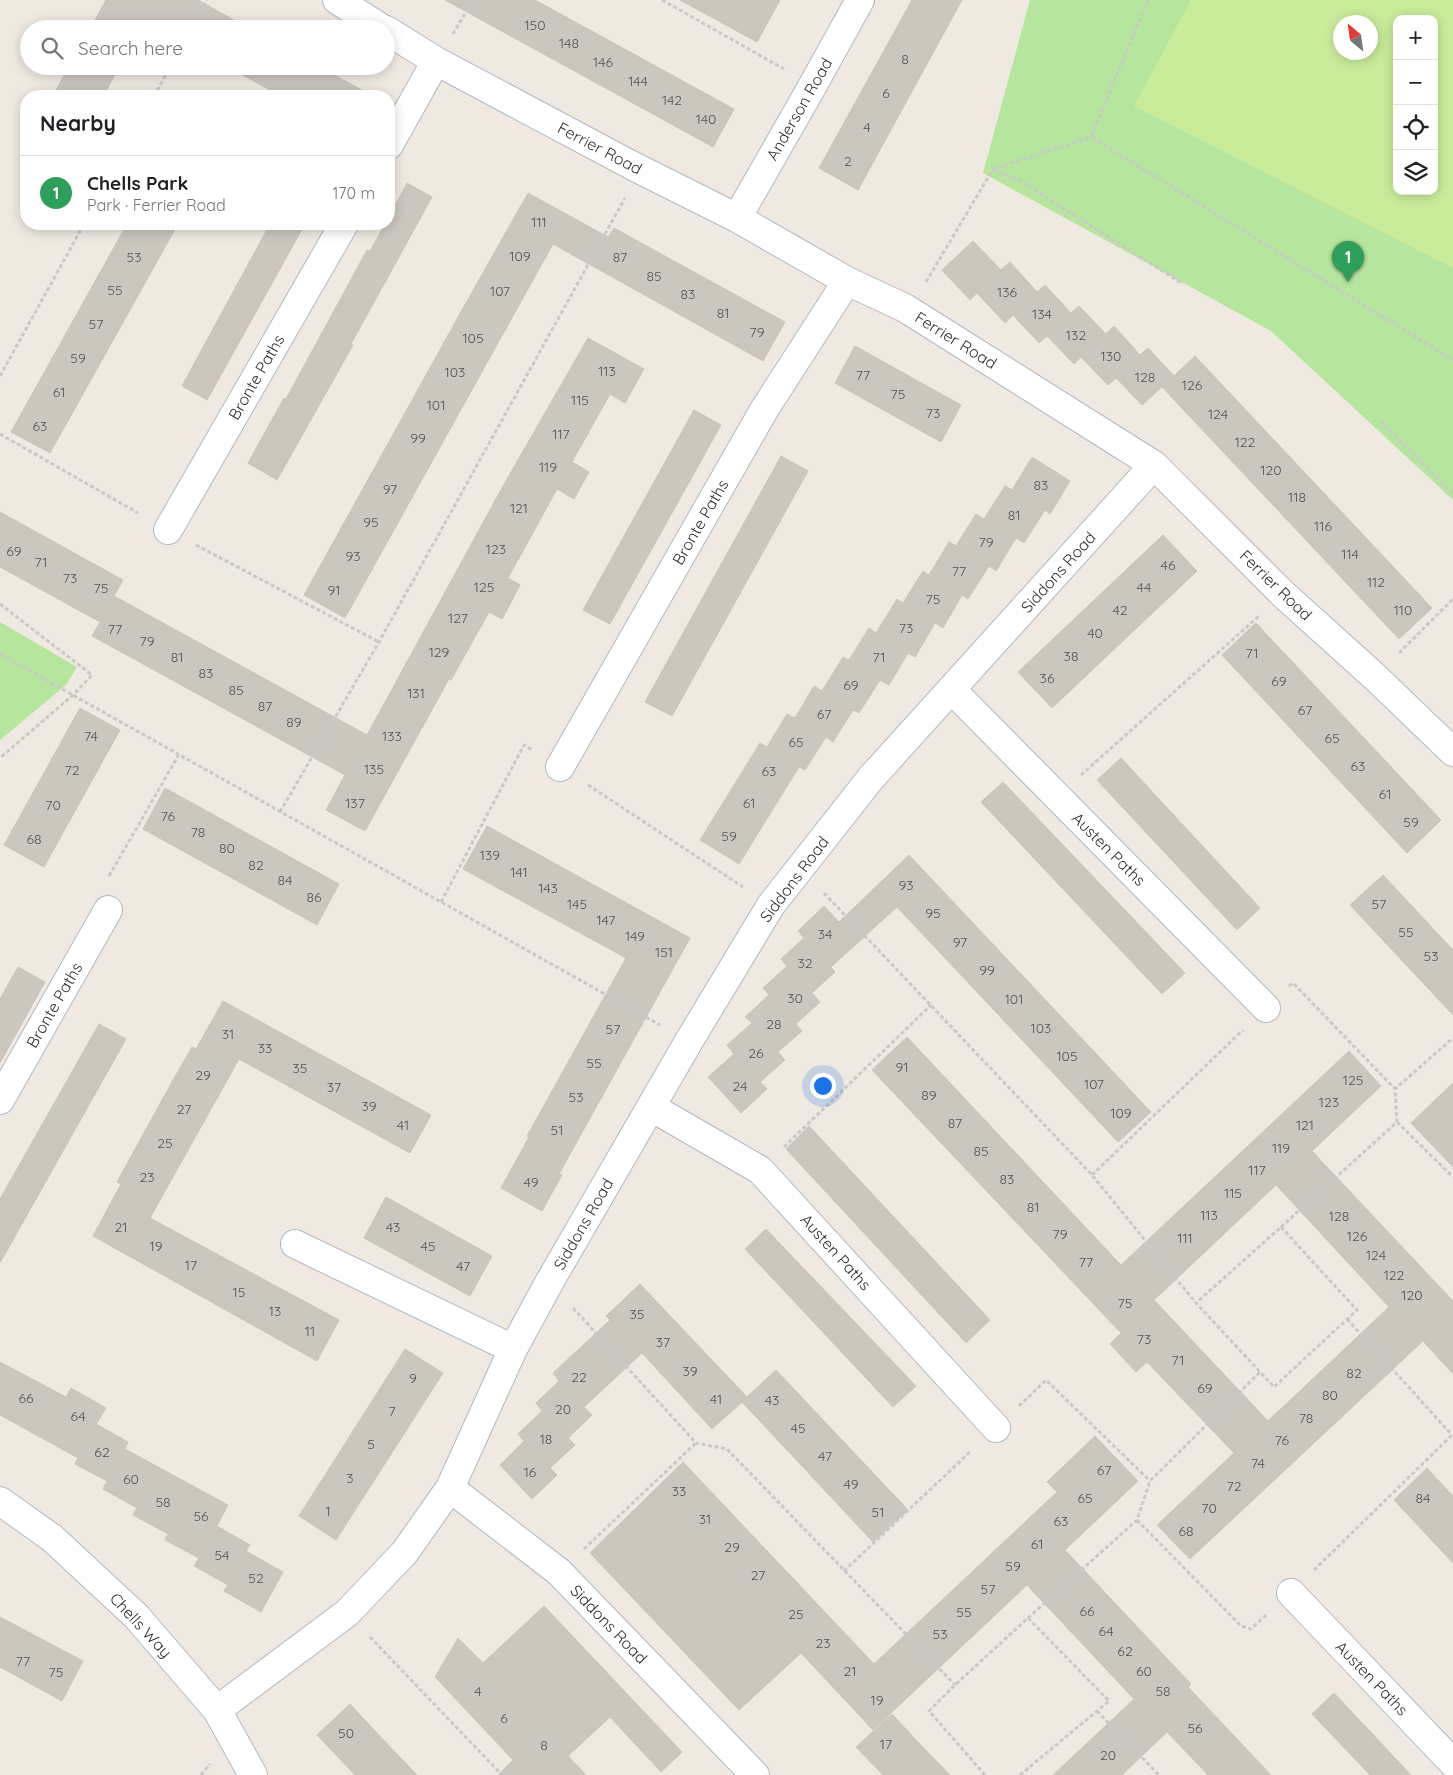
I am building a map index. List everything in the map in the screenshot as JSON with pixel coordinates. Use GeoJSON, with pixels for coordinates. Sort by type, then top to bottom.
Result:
{"type":"FeatureCollection","features":[{"type":"Feature","properties":{"kind":"street","name":"Ferrier Road"},"geometry":{"type":"LineString","coordinates":[[337,0],[369,20]]}},
{"type":"Feature","properties":{"kind":"street","name":"Anderson Road"},"geometry":{"type":"LineString","coordinates":[[737,218],[860,0]]}},
{"type":"Feature","properties":{"kind":"street","name":"Ferrier Road"},"geometry":{"type":"LineString","coordinates":[[395,36],[436,62],[635,167],[737,218],[847,281],[905,308],[1154,466],[1283,594],[1375,677],[1453,752]]}},
{"type":"Feature","properties":{"kind":"street"},"geometry":{"type":"LineString","coordinates":[[395,134],[436,62]]}},
{"type":"Feature","properties":{"kind":"street","name":"Bronte Paths"},"geometry":{"type":"LineString","coordinates":[[168,530],[341,230]]}},
{"type":"Feature","properties":{"kind":"street","name":"Bronte Paths"},"geometry":{"type":"LineString","coordinates":[[560,767],[764,410],[847,281]]}},
{"type":"Feature","properties":{"kind":"street","name":"Siddons Road"},"geometry":{"type":"LineString","coordinates":[[217,1710],[347,1613],[405,1552],[450,1488],[513,1349],[689,1041],[771,905],[871,778],[1154,466]]}},
{"type":"Feature","properties":{"kind":"street","name":"Austen Paths"},"geometry":{"type":"LineString","coordinates":[[952,690],[1266,1008]]}},
{"type":"Feature","properties":{"kind":"street","name":"Bronte Paths"},"geometry":{"type":"LineString","coordinates":[[0,1100],[108,910]]}},
{"type":"Feature","properties":{"kind":"street","name":"Austen Paths"},"geometry":{"type":"LineString","coordinates":[[651,1107],[760,1170],[996,1428]]}},
{"type":"Feature","properties":{"kind":"street"},"geometry":{"type":"LineString","coordinates":[[295,1244],[513,1349]]}},
{"type":"Feature","properties":{"kind":"street","name":"Siddons Road"},"geometry":{"type":"LineString","coordinates":[[450,1488],[559,1572],[755,1775]]}},
{"type":"Feature","properties":{"kind":"street","name":"Chells Way"},"geometry":{"type":"LineString","coordinates":[[0,1501],[52,1538],[136,1616],[217,1710],[253,1775]]}},
{"type":"Feature","properties":{"kind":"street","name":"Austen Paths"},"geometry":{"type":"LineString","coordinates":[[1291,1593],[1453,1763]]}},
{"type":"Feature","properties":{"kind":"path"},"geometry":{"type":"LineString","coordinates":[[197,20],[207,0]]}},
{"type":"Feature","properties":{"kind":"path"},"geometry":{"type":"LineString","coordinates":[[662,0],[813,85]]}},
{"type":"Feature","properties":{"kind":"path"},"geometry":{"type":"LineString","coordinates":[[905,308],[929,279],[993,169],[1091,137],[1148,0]]}},
{"type":"Feature","properties":{"kind":"path"},"geometry":{"type":"LineString","coordinates":[[157,90],[166,75]]}},
{"type":"Feature","properties":{"kind":"path"},"geometry":{"type":"LineString","coordinates":[[1091,137],[1453,360]]}},
{"type":"Feature","properties":{"kind":"path"},"geometry":{"type":"LineString","coordinates":[[280,812],[379,642],[626,195],[635,167]]}},
{"type":"Feature","properties":{"kind":"path"},"geometry":{"type":"LineString","coordinates":[[993,169],[1022,182],[1183,284]]}},
{"type":"Feature","properties":{"kind":"path"},"geometry":{"type":"LineString","coordinates":[[0,376],[81,230]]}},
{"type":"Feature","properties":{"kind":"path"},"geometry":{"type":"LineString","coordinates":[[1381,421],[1453,494]]}},
{"type":"Feature","properties":{"kind":"path"},"geometry":{"type":"LineString","coordinates":[[1057,796],[1283,594]]}},
{"type":"Feature","properties":{"kind":"path"},"geometry":{"type":"LineString","coordinates":[[1375,677],[1453,598]]}},
{"type":"Feature","properties":{"kind":"path"},"geometry":{"type":"LineString","coordinates":[[0,604],[92,675],[74,695],[0,758]]}},
{"type":"Feature","properties":{"kind":"path"},"geometry":{"type":"LineString","coordinates":[[0,654],[178,756],[689,1041]]}},
{"type":"Feature","properties":{"kind":"path"},"geometry":{"type":"LineString","coordinates":[[441,902],[524,745],[771,905]]}},
{"type":"Feature","properties":{"kind":"path"},"geometry":{"type":"LineString","coordinates":[[108,910],[94,902],[178,756]]}},
{"type":"Feature","properties":{"kind":"path"},"geometry":{"type":"LineString","coordinates":[[801,869],[1092,1175],[1196,1303],[1274,1387],[1357,1310],[1281,1227]]}},
{"type":"Feature","properties":{"kind":"path"},"geometry":{"type":"LineString","coordinates":[[1092,1175],[1293,983],[1395,1089],[1397,1122],[1453,1177]]}},
{"type":"Feature","properties":{"kind":"path"},"geometry":{"type":"LineString","coordinates":[[760,1170],[931,1005]]}},
{"type":"Feature","properties":{"kind":"path"},"geometry":{"type":"LineString","coordinates":[[1395,1089],[1453,1038]]}},
{"type":"Feature","properties":{"kind":"path"},"geometry":{"type":"LineString","coordinates":[[1196,1303],[1397,1122]]}},
{"type":"Feature","properties":{"kind":"path"},"geometry":{"type":"LineString","coordinates":[[550,1282],[696,1443],[727,1449],[954,1685]]}},
{"type":"Feature","properties":{"kind":"path"},"geometry":{"type":"LineString","coordinates":[[1137,1520],[1241,1626],[1251,1629],[1291,1593],[1452,1436],[1347,1319]]}},
{"type":"Feature","properties":{"kind":"path"},"geometry":{"type":"LineString","coordinates":[[985,1775],[929,1711],[954,1685],[1137,1520],[1150,1481],[1260,1372]]}},
{"type":"Feature","properties":{"kind":"path"},"geometry":{"type":"LineString","coordinates":[[844,1571],[1046,1380],[1150,1481]]}},
{"type":"Feature","properties":{"kind":"path"},"geometry":{"type":"LineString","coordinates":[[559,1572],[696,1443]]}},
{"type":"Feature","properties":{"kind":"path"},"geometry":{"type":"LineString","coordinates":[[347,1613],[502,1775]]}},
{"type":"Feature","properties":{"kind":"path"},"geometry":{"type":"LineString","coordinates":[[1020,1775],[1109,1702],[1028,1618]]}},
{"type":"Feature","properties":{"kind":"path"},"geometry":{"type":"LineString","coordinates":[[1097,1711],[1159,1775]]}},
{"type":"Feature","properties":{"kind":"green space"},"geometry":{"type":"Polygon","coordinates":[[[1030,0],[1453,0],[1453,500],[1271,331],[983,173],[1030,0]]]}},
{"type":"Feature","properties":{"kind":"green space"},"geometry":{"type":"Polygon","coordinates":[[[1191,0],[1453,0],[1453,268],[1134,106],[1191,0]]]}},
{"type":"Feature","properties":{"kind":"green space"},"geometry":{"type":"Polygon","coordinates":[[[0,622],[77,667],[66,685],[0,740],[0,622]]]}},
{"type":"Feature","properties":{"kind":"building"},"geometry":{"type":"Polygon","coordinates":[[[106,0],[198,0],[234,20],[95,20],[106,0]]]}},
{"type":"Feature","properties":{"kind":"building"},"geometry":{"type":"Polygon","coordinates":[[[445,0],[535,0],[734,109],[713,147],[445,0]]]}},
{"type":"Feature","properties":{"kind":"building"},"geometry":{"type":"Polygon","coordinates":[[[680,0],[780,0],[757,42],[680,0]]]}},
{"type":"Feature","properties":{"kind":"building"},"geometry":{"type":"Polygon","coordinates":[[[912,0],[962,0],[858,190],[819,168],[912,0]]]}},
{"type":"Feature","properties":{"kind":"building"},"geometry":{"type":"Polygon","coordinates":[[[64,75],[115,75],[106,90],[56,90],[64,75]]]}},
{"type":"Feature","properties":{"kind":"building"},"geometry":{"type":"Polygon","coordinates":[[[242,75],[334,75],[362,90],[270,90],[242,75]]]}},
{"type":"Feature","properties":{"kind":"building"},"geometry":{"type":"Polygon","coordinates":[[[407,183],[432,197],[351,344],[353,345],[277,480],[248,463],[284,398],[286,399],[367,250],[370,251],[382,230],[395,230],[395,206],[407,183]]]}},
{"type":"Feature","properties":{"kind":"building"},"geometry":{"type":"Polygon","coordinates":[[[528,193],[608,237],[614,228],[785,322],[763,361],[553,244],[345,618],[304,595],[528,193]]]}},
{"type":"Feature","properties":{"kind":"building"},"geometry":{"type":"Polygon","coordinates":[[[124,230],[175,230],[50,453],[11,432],[124,230]]]}},
{"type":"Feature","properties":{"kind":"building"},"geometry":{"type":"Polygon","coordinates":[[[267,230],[302,230],[207,400],[182,386],[267,230]]]}},
{"type":"Feature","properties":{"kind":"building"},"geometry":{"type":"Polygon","coordinates":[[[973,241],[1001,270],[1010,262],[1037,292],[1045,285],[1071,313],[1079,306],[1106,334],[1114,326],[1140,355],[1148,348],[1174,376],[1142,405],[1116,378],[1108,385],[1081,357],[1074,364],[1047,336],[1039,343],[1013,315],[1005,323],[977,293],[970,300],[942,270],[973,241]]]}},
{"type":"Feature","properties":{"kind":"building"},"geometry":{"type":"Polygon","coordinates":[[[588,338],[644,369],[625,403],[610,394],[572,462],[589,472],[574,499],[557,489],[508,578],[520,585],[502,619],[489,612],[451,680],[449,679],[365,831],[326,810],[345,775],[92,636],[100,622],[0,567],[0,512],[123,580],[114,596],[367,735],[503,486],[588,338]]]}},
{"type":"Feature","properties":{"kind":"building"},"geometry":{"type":"Polygon","coordinates":[[[855,346],[961,405],[941,442],[835,383],[855,346]]]}},
{"type":"Feature","properties":{"kind":"building"},"geometry":{"type":"Polygon","coordinates":[[[1195,356],[1432,608],[1399,639],[1162,387],[1195,356]]]}},
{"type":"Feature","properties":{"kind":"building"},"geometry":{"type":"Polygon","coordinates":[[[694,410],[721,425],[610,624],[583,610],[694,410]]]}},
{"type":"Feature","properties":{"kind":"building"},"geometry":{"type":"Polygon","coordinates":[[[781,456],[808,471],[672,716],[645,702],[781,456]]]}},
{"type":"Feature","properties":{"kind":"building"},"geometry":{"type":"Polygon","coordinates":[[[1032,457],[1070,481],[1050,514],[1045,510],[1024,543],[1016,538],[996,571],[989,566],[968,599],[962,595],[943,628],[935,623],[915,657],[908,653],[889,685],[880,680],[859,713],[853,710],[833,742],[826,737],[805,770],[799,767],[739,864],[700,840],[760,743],[767,747],[787,714],[795,718],[814,686],[822,691],[843,657],[849,660],[869,628],[876,633],[897,599],[903,603],[923,571],[929,575],[949,542],[956,546],[976,514],[984,519],[1005,486],[1012,490],[1032,457]]]}},
{"type":"Feature","properties":{"kind":"building"},"geometry":{"type":"Polygon","coordinates":[[[1163,535],[1197,571],[1052,708],[1018,672],[1163,535]]]}},
{"type":"Feature","properties":{"kind":"building"},"geometry":{"type":"Polygon","coordinates":[[[1256,623],[1441,820],[1407,853],[1222,655],[1256,623]]]}},
{"type":"Feature","properties":{"kind":"building"},"geometry":{"type":"Polygon","coordinates":[[[80,708],[120,730],[44,867],[4,845],[80,708]]]}},
{"type":"Feature","properties":{"kind":"building"},"geometry":{"type":"Polygon","coordinates":[[[1121,758],[1260,908],[1237,930],[1097,780],[1121,758]]]}},
{"type":"Feature","properties":{"kind":"building"},"geometry":{"type":"Polygon","coordinates":[[[1003,782],[1185,973],[1162,994],[981,802],[1003,782]]]}},
{"type":"Feature","properties":{"kind":"building"},"geometry":{"type":"Polygon","coordinates":[[[165,788],[339,884],[317,925],[143,829],[165,788]]]}},
{"type":"Feature","properties":{"kind":"building"},"geometry":{"type":"Polygon","coordinates":[[[487,826],[690,938],[559,1174],[562,1175],[542,1211],[501,1188],[529,1137],[527,1136],[626,958],[463,869],[487,826]]]}},
{"type":"Feature","properties":{"kind":"building"},"geometry":{"type":"Polygon","coordinates":[[[909,855],[1151,1112],[1118,1142],[897,907],[831,967],[835,972],[812,993],[820,1002],[796,1024],[802,1031],[778,1052],[785,1060],[760,1082],[767,1089],[741,1113],[708,1077],[734,1054],[727,1045],[752,1023],[745,1017],[769,995],[763,988],[787,966],[781,959],[804,938],[798,931],[824,906],[839,922],[909,855]]]}},
{"type":"Feature","properties":{"kind":"building"},"geometry":{"type":"Polygon","coordinates":[[[1383,875],[1453,950],[1453,1015],[1350,905],[1383,875]]]}},
{"type":"Feature","properties":{"kind":"building"},"geometry":{"type":"Polygon","coordinates":[[[18,967],[45,982],[0,1063],[0,999],[18,967]]]}},
{"type":"Feature","properties":{"kind":"building"},"geometry":{"type":"Polygon","coordinates":[[[223,1001],[431,1115],[410,1153],[239,1059],[150,1218],[339,1320],[317,1361],[93,1236],[121,1184],[117,1182],[173,1080],[192,1047],[196,1049],[223,1001]]]}},
{"type":"Feature","properties":{"kind":"building"},"geometry":{"type":"Polygon","coordinates":[[[99,1024],[126,1039],[0,1263],[0,1199],[99,1024]]]}},
{"type":"Feature","properties":{"kind":"building"},"geometry":{"type":"Polygon","coordinates":[[[907,1037],[1121,1265],[1349,1051],[1381,1086],[1312,1151],[1453,1301],[1453,1374],[1423,1341],[1190,1559],[1157,1525],[1234,1453],[1147,1362],[1136,1372],[1110,1344],[1121,1333],[872,1070],[907,1037]],[[1276,1185],[1154,1300],[1268,1421],[1389,1307],[1276,1185]]]}},
{"type":"Feature","properties":{"kind":"building"},"geometry":{"type":"Polygon","coordinates":[[[1453,1083],[1453,1167],[1411,1123],[1453,1083]]]}},
{"type":"Feature","properties":{"kind":"building"},"geometry":{"type":"Polygon","coordinates":[[[809,1126],[990,1320],[966,1343],[786,1149],[809,1126]]]}},
{"type":"Feature","properties":{"kind":"building"},"geometry":{"type":"Polygon","coordinates":[[[386,1197],[492,1256],[470,1296],[364,1238],[386,1197]]]}},
{"type":"Feature","properties":{"kind":"building"},"geometry":{"type":"Polygon","coordinates":[[[766,1229],[916,1386],[893,1407],[745,1249],[766,1229]]]}},
{"type":"Feature","properties":{"kind":"building"},"geometry":{"type":"Polygon","coordinates":[[[640,1284],[747,1397],[776,1370],[908,1510],[873,1542],[742,1402],[712,1429],[642,1353],[584,1407],[592,1415],[568,1438],[575,1445],[550,1468],[557,1475],[532,1499],[500,1465],[524,1441],[518,1434],[542,1411],[536,1403],[559,1381],[553,1373],[610,1320],[606,1316],[640,1284]]]}},
{"type":"Feature","properties":{"kind":"building"},"geometry":{"type":"Polygon","coordinates":[[[405,1349],[443,1373],[336,1540],[299,1516],[405,1349]]]}},
{"type":"Feature","properties":{"kind":"building"},"geometry":{"type":"Polygon","coordinates":[[[0,1362],[66,1397],[71,1388],[106,1408],[96,1424],[128,1442],[125,1449],[228,1505],[217,1526],[250,1545],[246,1551],[283,1572],[261,1612],[224,1591],[228,1585],[194,1566],[199,1558],[165,1540],[168,1534],[133,1515],[137,1508],[103,1489],[107,1481],[75,1464],[78,1458],[0,1415],[0,1362]]]}},
{"type":"Feature","properties":{"kind":"building"},"geometry":{"type":"Polygon","coordinates":[[[1095,1436],[1138,1481],[1065,1550],[1191,1684],[1188,1687],[1271,1775],[1208,1775],[1167,1732],[1122,1775],[1053,1775],[1134,1699],[1027,1585],[873,1730],[801,1653],[739,1710],[590,1553],[683,1462],[874,1664],[1057,1492],[1047,1482],[1095,1436]]]}},
{"type":"Feature","properties":{"kind":"building"},"geometry":{"type":"Polygon","coordinates":[[[1427,1468],[1453,1496],[1453,1563],[1394,1500],[1427,1468]]]}},
{"type":"Feature","properties":{"kind":"building"},"geometry":{"type":"Polygon","coordinates":[[[544,1606],[682,1752],[661,1772],[610,1717],[568,1756],[586,1775],[498,1775],[513,1760],[435,1677],[458,1638],[483,1663],[544,1606]]]}},
{"type":"Feature","properties":{"kind":"building"},"geometry":{"type":"Polygon","coordinates":[[[0,1617],[83,1661],[62,1701],[0,1667],[0,1617]]]}},
{"type":"Feature","properties":{"kind":"building"},"geometry":{"type":"Polygon","coordinates":[[[1334,1693],[1411,1775],[1370,1775],[1312,1714],[1334,1693]]]}},
{"type":"Feature","properties":{"kind":"building"},"geometry":{"type":"Polygon","coordinates":[[[350,1704],[417,1775],[355,1775],[317,1735],[350,1704]]]}},
{"type":"Feature","properties":{"kind":"building"},"geometry":{"type":"Polygon","coordinates":[[[892,1714],[950,1775],[883,1775],[856,1747],[892,1714]]]}},
{"type":"Feature","properties":{"kind":"place","name":"Chells Park"},"geometry":{"type":"Point","coordinates":[1348,282]}}]}
